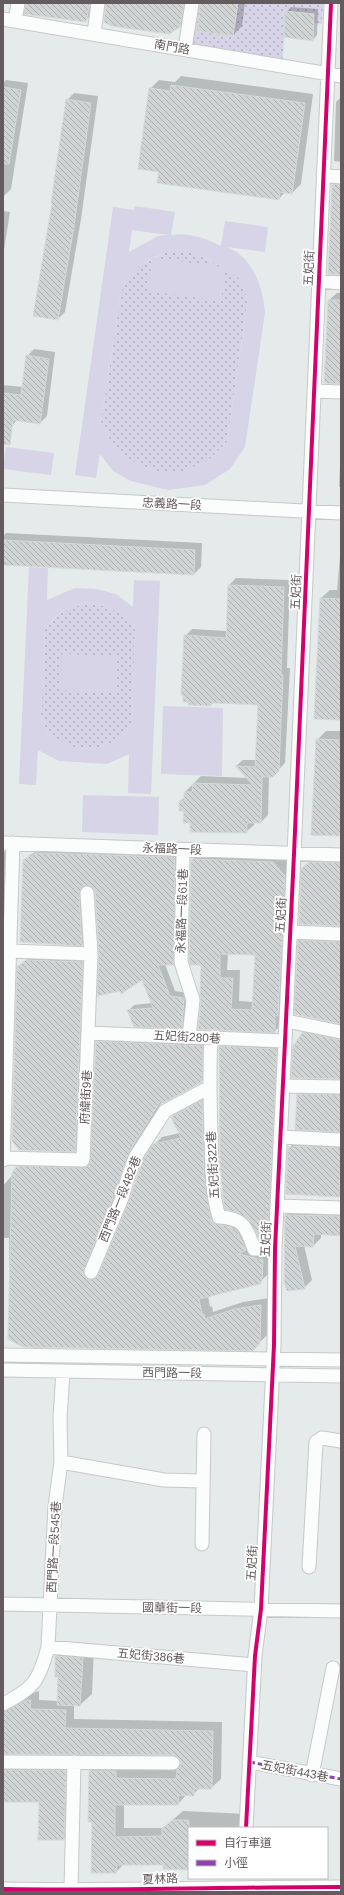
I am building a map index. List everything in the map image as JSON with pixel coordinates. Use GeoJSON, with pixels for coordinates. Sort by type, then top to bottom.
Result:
{"type":"FeatureCollection","features":[{"type":"Feature","properties":{"kind":"street"},"geometry":{"type":"LineString","coordinates":[[9,20],[18,3]]}},
{"type":"Feature","properties":{"kind":"street"},"geometry":{"type":"LineString","coordinates":[[94,34],[98,3]]}},
{"type":"Feature","properties":{"kind":"street"},"geometry":{"type":"LineString","coordinates":[[185,49],[192,3]]}},
{"type":"Feature","properties":{"kind":"street","name":"五妃街"},"geometry":{"type":"LineString","coordinates":[[246,1827],[254,1665],[260,1609],[273,1359],[275,1249],[294,854],[331,3]]}},
{"type":"Feature","properties":{"kind":"street","name":"南門路"},"geometry":{"type":"LineString","coordinates":[[9,20],[341,76]]}},
{"type":"Feature","properties":{"kind":"street"},"geometry":{"type":"LineString","coordinates":[[323,175],[341,177]]}},
{"type":"Feature","properties":{"kind":"street"},"geometry":{"type":"LineString","coordinates":[[319,281],[341,283]]}},
{"type":"Feature","properties":{"kind":"street"},"geometry":{"type":"LineString","coordinates":[[314,391],[341,392]]}},
{"type":"Feature","properties":{"kind":"street","name":"忠義路一段"},"geometry":{"type":"LineString","coordinates":[[3,495],[341,513]]}},
{"type":"Feature","properties":{"kind":"street"},"geometry":{"type":"LineString","coordinates":[[3,1159],[10,951],[7,909],[8,843]]}},
{"type":"Feature","properties":{"kind":"street","name":"永福路一段"},"geometry":{"type":"LineString","coordinates":[[8,843],[341,855]]}},
{"type":"Feature","properties":{"kind":"street","name":"永福路一段61巷"},"geometry":{"type":"LineString","coordinates":[[183,854],[181,962],[193,1000],[189,1037]]}},
{"type":"Feature","properties":{"kind":"street","name":"府緯街9巷"},"geometry":{"type":"LineString","coordinates":[[3,1159],[83,1160],[91,954],[87,893]]}},
{"type":"Feature","properties":{"kind":"street"},"geometry":{"type":"LineString","coordinates":[[290,932],[341,934]]}},
{"type":"Feature","properties":{"kind":"street"},"geometry":{"type":"LineString","coordinates":[[10,951],[91,954]]}},
{"type":"Feature","properties":{"kind":"street"},"geometry":{"type":"LineString","coordinates":[[286,1021],[341,1032]]}},
{"type":"Feature","properties":{"kind":"street","name":"五妃街280巷"},"geometry":{"type":"LineString","coordinates":[[88,1033],[285,1041]]}},
{"type":"Feature","properties":{"kind":"street","name":"五妃街322巷"},"geometry":{"type":"LineString","coordinates":[[211,1039],[210,1087],[212,1170],[215,1204],[219,1218],[233,1218],[241,1223],[248,1232],[254,1249],[275,1249]]}},
{"type":"Feature","properties":{"kind":"street"},"geometry":{"type":"LineString","coordinates":[[283,1086],[341,1087]]}},
{"type":"Feature","properties":{"kind":"street","name":"西門路一段482巷"},"geometry":{"type":"LineString","coordinates":[[91,1272],[122,1198],[136,1156],[165,1111],[210,1087]]}},
{"type":"Feature","properties":{"kind":"street"},"geometry":{"type":"LineString","coordinates":[[280,1137],[341,1140]]}},
{"type":"Feature","properties":{"kind":"street"},"geometry":{"type":"LineString","coordinates":[[277,1206],[341,1208]]}},
{"type":"Feature","properties":{"kind":"street","name":"西門路一段"},"geometry":{"type":"LineString","coordinates":[[3,1355],[341,1360]]}},
{"type":"Feature","properties":{"kind":"street","name":"西門路一段"},"geometry":{"type":"LineString","coordinates":[[3,1370],[341,1376]]}},
{"type":"Feature","properties":{"kind":"street","name":"西門路一段545巷"},"geometry":{"type":"LineString","coordinates":[[3,1704],[17,1697],[34,1683],[42,1668],[48,1647],[55,1506],[61,1462],[60,1418],[63,1371]]}},
{"type":"Feature","properties":{"kind":"street"},"geometry":{"type":"LineString","coordinates":[[202,1544],[204,1434]]}},
{"type":"Feature","properties":{"kind":"street"},"geometry":{"type":"LineString","coordinates":[[309,1567],[316,1442],[322,1438],[341,1441]]}},
{"type":"Feature","properties":{"kind":"street"},"geometry":{"type":"LineString","coordinates":[[61,1462],[164,1480],[203,1481]]}},
{"type":"Feature","properties":{"kind":"street","name":"國華街一段"},"geometry":{"type":"LineString","coordinates":[[3,1604],[341,1611]]}},
{"type":"Feature","properties":{"kind":"street","name":"五妃街386巷"},"geometry":{"type":"LineString","coordinates":[[48,1647],[254,1665]]}},
{"type":"Feature","properties":{"kind":"street"},"geometry":{"type":"LineString","coordinates":[[312,1775],[333,1668]]}},
{"type":"Feature","properties":{"kind":"street"},"geometry":{"type":"LineString","coordinates":[[3,1762],[173,1763]]}},
{"type":"Feature","properties":{"kind":"street"},"geometry":{"type":"LineString","coordinates":[[70,1890],[74,1762]]}},
{"type":"Feature","properties":{"kind":"street","name":"五妃街443巷"},"geometry":{"type":"LineString","coordinates":[[249,1762],[312,1775],[341,1779]]}},
{"type":"Feature","properties":{"kind":"street","name":"夏林路"},"geometry":{"type":"LineString","coordinates":[[3,1889],[128,1891],[243,1886],[340,1885]]}},
{"type":"Feature","properties":{"kind":"shaded area"},"geometry":{"type":"Polygon","coordinates":[[[197,3],[323,3],[322,24],[286,20],[282,65],[190,52],[197,3]]]}},
{"type":"Feature","properties":{"kind":"shaded area"},"geometry":{"type":"Polygon","coordinates":[[[135,206],[175,212],[171,235],[184,234],[197,236],[221,246],[225,221],[268,227],[265,252],[227,247],[244,258],[250,265],[259,283],[265,313],[245,447],[230,469],[205,485],[168,490],[131,481],[113,471],[100,454],[96,478],[75,475],[113,207],[134,210],[135,206]],[[132,230],[129,252],[158,236],[169,235],[132,230]],[[165,253],[153,258],[224,267],[194,253],[165,253]],[[152,259],[138,266],[122,287],[101,422],[112,444],[127,459],[155,471],[184,471],[208,461],[227,442],[248,299],[240,279],[226,268],[221,301],[148,291],[152,259]]]}},
{"type":"Feature","properties":{"kind":"shaded area"},"geometry":{"type":"Polygon","coordinates":[[[165,253],[194,253],[226,268],[240,279],[248,299],[227,442],[208,461],[184,471],[155,471],[127,459],[112,444],[101,422],[122,287],[138,266],[165,253]]]}},
{"type":"Feature","properties":{"kind":"shaded area"},"geometry":{"type":"Polygon","coordinates":[[[6,447],[54,453],[51,475],[3,469],[6,447]]]}},
{"type":"Feature","properties":{"kind":"shaded area"},"geometry":{"type":"Polygon","coordinates":[[[29,567],[48,568],[47,600],[75,588],[96,589],[116,594],[133,607],[134,580],[160,581],[151,794],[128,793],[129,754],[107,764],[59,761],[38,750],[36,785],[19,784],[29,567]],[[89,604],[63,611],[49,624],[45,630],[41,717],[48,733],[66,744],[77,748],[92,749],[105,746],[116,741],[124,735],[132,724],[135,630],[127,618],[122,614],[110,608],[89,604]]]}},
{"type":"Feature","properties":{"kind":"shaded area"},"geometry":{"type":"Polygon","coordinates":[[[89,604],[110,608],[122,614],[127,618],[135,630],[132,724],[124,735],[116,741],[105,746],[92,749],[77,748],[65,744],[48,733],[41,717],[45,630],[54,619],[64,611],[89,604]]]}},
{"type":"Feature","properties":{"kind":"shaded area"},"geometry":{"type":"Polygon","coordinates":[[[62,654],[116,656],[115,693],[61,690],[62,654]]]}},
{"type":"Feature","properties":{"kind":"shaded area"},"geometry":{"type":"Polygon","coordinates":[[[163,706],[223,708],[222,776],[161,774],[163,706]]]}},
{"type":"Feature","properties":{"kind":"shaded area"},"geometry":{"type":"Polygon","coordinates":[[[83,795],[159,797],[158,835],[82,832],[83,795]]]}},
{"type":"Feature","properties":{"kind":"building"},"geometry":{"type":"Polygon","coordinates":[[[26,3],[90,3],[86,22],[24,14],[26,3]]]}},
{"type":"Feature","properties":{"kind":"building"},"geometry":{"type":"Polygon","coordinates":[[[106,3],[184,3],[180,27],[169,34],[111,26],[104,22],[106,3]]]}},
{"type":"Feature","properties":{"kind":"building"},"geometry":{"type":"Polygon","coordinates":[[[200,3],[238,3],[233,36],[198,31],[200,3]]]}},
{"type":"Feature","properties":{"kind":"building"},"geometry":{"type":"Polygon","coordinates":[[[285,11],[314,14],[313,41],[284,37],[285,11]]]}},
{"type":"Feature","properties":{"kind":"building"},"geometry":{"type":"Polygon","coordinates":[[[171,85],[305,103],[292,194],[280,192],[279,200],[157,183],[159,172],[138,169],[149,88],[170,91],[171,85]]]}},
{"type":"Feature","properties":{"kind":"building"},"geometry":{"type":"Polygon","coordinates":[[[3,87],[21,90],[9,164],[3,164],[3,87]]]}},
{"type":"Feature","properties":{"kind":"building"},"geometry":{"type":"Polygon","coordinates":[[[66,99],[91,103],[74,226],[58,320],[33,316],[52,203],[66,99]]]}},
{"type":"Feature","properties":{"kind":"building"},"geometry":{"type":"Polygon","coordinates":[[[332,184],[341,185],[341,275],[328,274],[332,184]]]}},
{"type":"Feature","properties":{"kind":"building"},"geometry":{"type":"Polygon","coordinates":[[[328,300],[341,300],[341,384],[324,383],[328,300]]]}},
{"type":"Feature","properties":{"kind":"building"},"geometry":{"type":"Polygon","coordinates":[[[26,355],[49,359],[40,424],[13,420],[10,445],[3,444],[3,393],[21,395],[26,355]]]}},
{"type":"Feature","properties":{"kind":"building"},"geometry":{"type":"Polygon","coordinates":[[[3,540],[195,550],[194,575],[3,565],[3,540]]]}},
{"type":"Feature","properties":{"kind":"building"},"geometry":{"type":"Polygon","coordinates":[[[228,585],[284,587],[281,674],[283,675],[279,771],[273,777],[262,777],[261,823],[247,823],[247,833],[190,832],[190,823],[183,823],[184,811],[179,811],[179,801],[184,801],[184,792],[192,792],[193,783],[253,785],[235,766],[255,767],[258,705],[211,703],[211,706],[188,705],[188,702],[183,702],[183,695],[181,695],[184,635],[226,638],[228,585]]]}},
{"type":"Feature","properties":{"kind":"building"},"geometry":{"type":"Polygon","coordinates":[[[320,598],[341,599],[341,720],[314,719],[320,598]]]}},
{"type":"Feature","properties":{"kind":"building"},"geometry":{"type":"Polygon","coordinates":[[[316,739],[341,740],[341,836],[311,835],[316,739]]]}},
{"type":"Feature","properties":{"kind":"building"},"geometry":{"type":"Polygon","coordinates":[[[37,853],[175,857],[174,965],[158,965],[170,996],[184,998],[182,1029],[134,1027],[127,1010],[153,1008],[142,980],[121,994],[120,991],[97,996],[99,954],[95,892],[91,886],[83,886],[79,893],[82,946],[20,942],[23,860],[37,853]]]}},
{"type":"Feature","properties":{"kind":"building"},"geometry":{"type":"Polygon","coordinates":[[[191,859],[273,862],[285,876],[278,1016],[275,1015],[275,1033],[198,1029],[201,1001],[201,965],[190,965],[191,859]],[[220,954],[220,978],[233,978],[231,1009],[252,1010],[255,955],[220,954]]]}},
{"type":"Feature","properties":{"kind":"building"},"geometry":{"type":"Polygon","coordinates":[[[309,862],[341,863],[341,926],[299,924],[301,869],[309,862]]]}},
{"type":"Feature","properties":{"kind":"building"},"geometry":{"type":"Polygon","coordinates":[[[298,940],[341,942],[341,1024],[294,1014],[298,940]]]}},
{"type":"Feature","properties":{"kind":"building"},"geometry":{"type":"Polygon","coordinates":[[[26,960],[83,962],[75,1152],[19,1150],[12,1141],[17,967],[26,960]]]}},
{"type":"Feature","properties":{"kind":"building"},"geometry":{"type":"Polygon","coordinates":[[[303,1032],[341,1040],[341,1079],[291,1078],[293,1046],[303,1032]]]}},
{"type":"Feature","properties":{"kind":"building"},"geometry":{"type":"Polygon","coordinates":[[[96,1041],[203,1046],[202,1082],[163,1103],[161,1100],[129,1152],[114,1195],[84,1269],[84,1276],[92,1280],[98,1275],[129,1201],[143,1160],[153,1144],[181,1138],[171,1117],[202,1100],[204,1177],[211,1219],[214,1223],[231,1227],[237,1231],[246,1250],[239,1254],[263,1260],[262,1281],[260,1284],[199,1299],[202,1314],[204,1314],[205,1319],[234,1309],[261,1305],[260,1343],[253,1351],[23,1347],[8,1339],[12,1173],[17,1166],[83,1168],[90,1165],[96,1041]]]}},
{"type":"Feature","properties":{"kind":"building"},"geometry":{"type":"Polygon","coordinates":[[[219,1046],[277,1049],[268,1237],[261,1241],[248,1219],[237,1212],[225,1210],[220,1166],[219,1046]]]}},
{"type":"Feature","properties":{"kind":"building"},"geometry":{"type":"Polygon","coordinates":[[[297,1094],[341,1095],[341,1132],[295,1130],[297,1094]]]}},
{"type":"Feature","properties":{"kind":"building"},"geometry":{"type":"Polygon","coordinates":[[[294,1146],[341,1148],[339,1197],[286,1194],[288,1147],[294,1148],[294,1146]]]}},
{"type":"Feature","properties":{"kind":"building"},"geometry":{"type":"Polygon","coordinates":[[[285,1215],[341,1216],[341,1236],[314,1234],[313,1247],[295,1246],[305,1289],[287,1291],[284,1282],[285,1215]]]}},
{"type":"Feature","properties":{"kind":"building"},"geometry":{"type":"Polygon","coordinates":[[[55,1656],[83,1658],[80,1706],[57,1705],[58,1677],[55,1677],[55,1656]]]}},
{"type":"Feature","properties":{"kind":"building"},"geometry":{"type":"Polygon","coordinates":[[[26,1700],[31,1700],[30,1709],[66,1710],[65,1728],[213,1731],[212,1789],[194,1789],[194,1796],[179,1795],[178,1805],[115,1805],[115,1837],[162,1836],[162,1828],[173,1820],[189,1820],[188,1870],[163,1869],[163,1865],[117,1865],[116,1873],[91,1873],[92,1822],[88,1822],[89,1771],[116,1771],[116,1778],[176,1779],[177,1770],[181,1763],[177,1756],[3,1754],[3,1712],[26,1700]]]}},
{"type":"Feature","properties":{"kind":"building"},"geometry":{"type":"Polygon","coordinates":[[[3,1770],[66,1770],[64,1840],[38,1840],[39,1802],[3,1802],[3,1770]]]}},
{"type":"Feature","properties":{"kind":"marked path"},"geometry":{"type":"LineString","coordinates":[[249,1762],[341,1779]]}},
{"type":"Feature","properties":{"kind":"cycle path"},"geometry":{"type":"LineString","coordinates":[[246,1827],[255,1656],[261,1609],[274,1345],[275,1249],[294,854],[331,3]]}},
{"type":"Feature","properties":{"kind":"cycle path"},"geometry":{"type":"LineString","coordinates":[[3,1889],[88,1890],[341,1887]]}}]}
